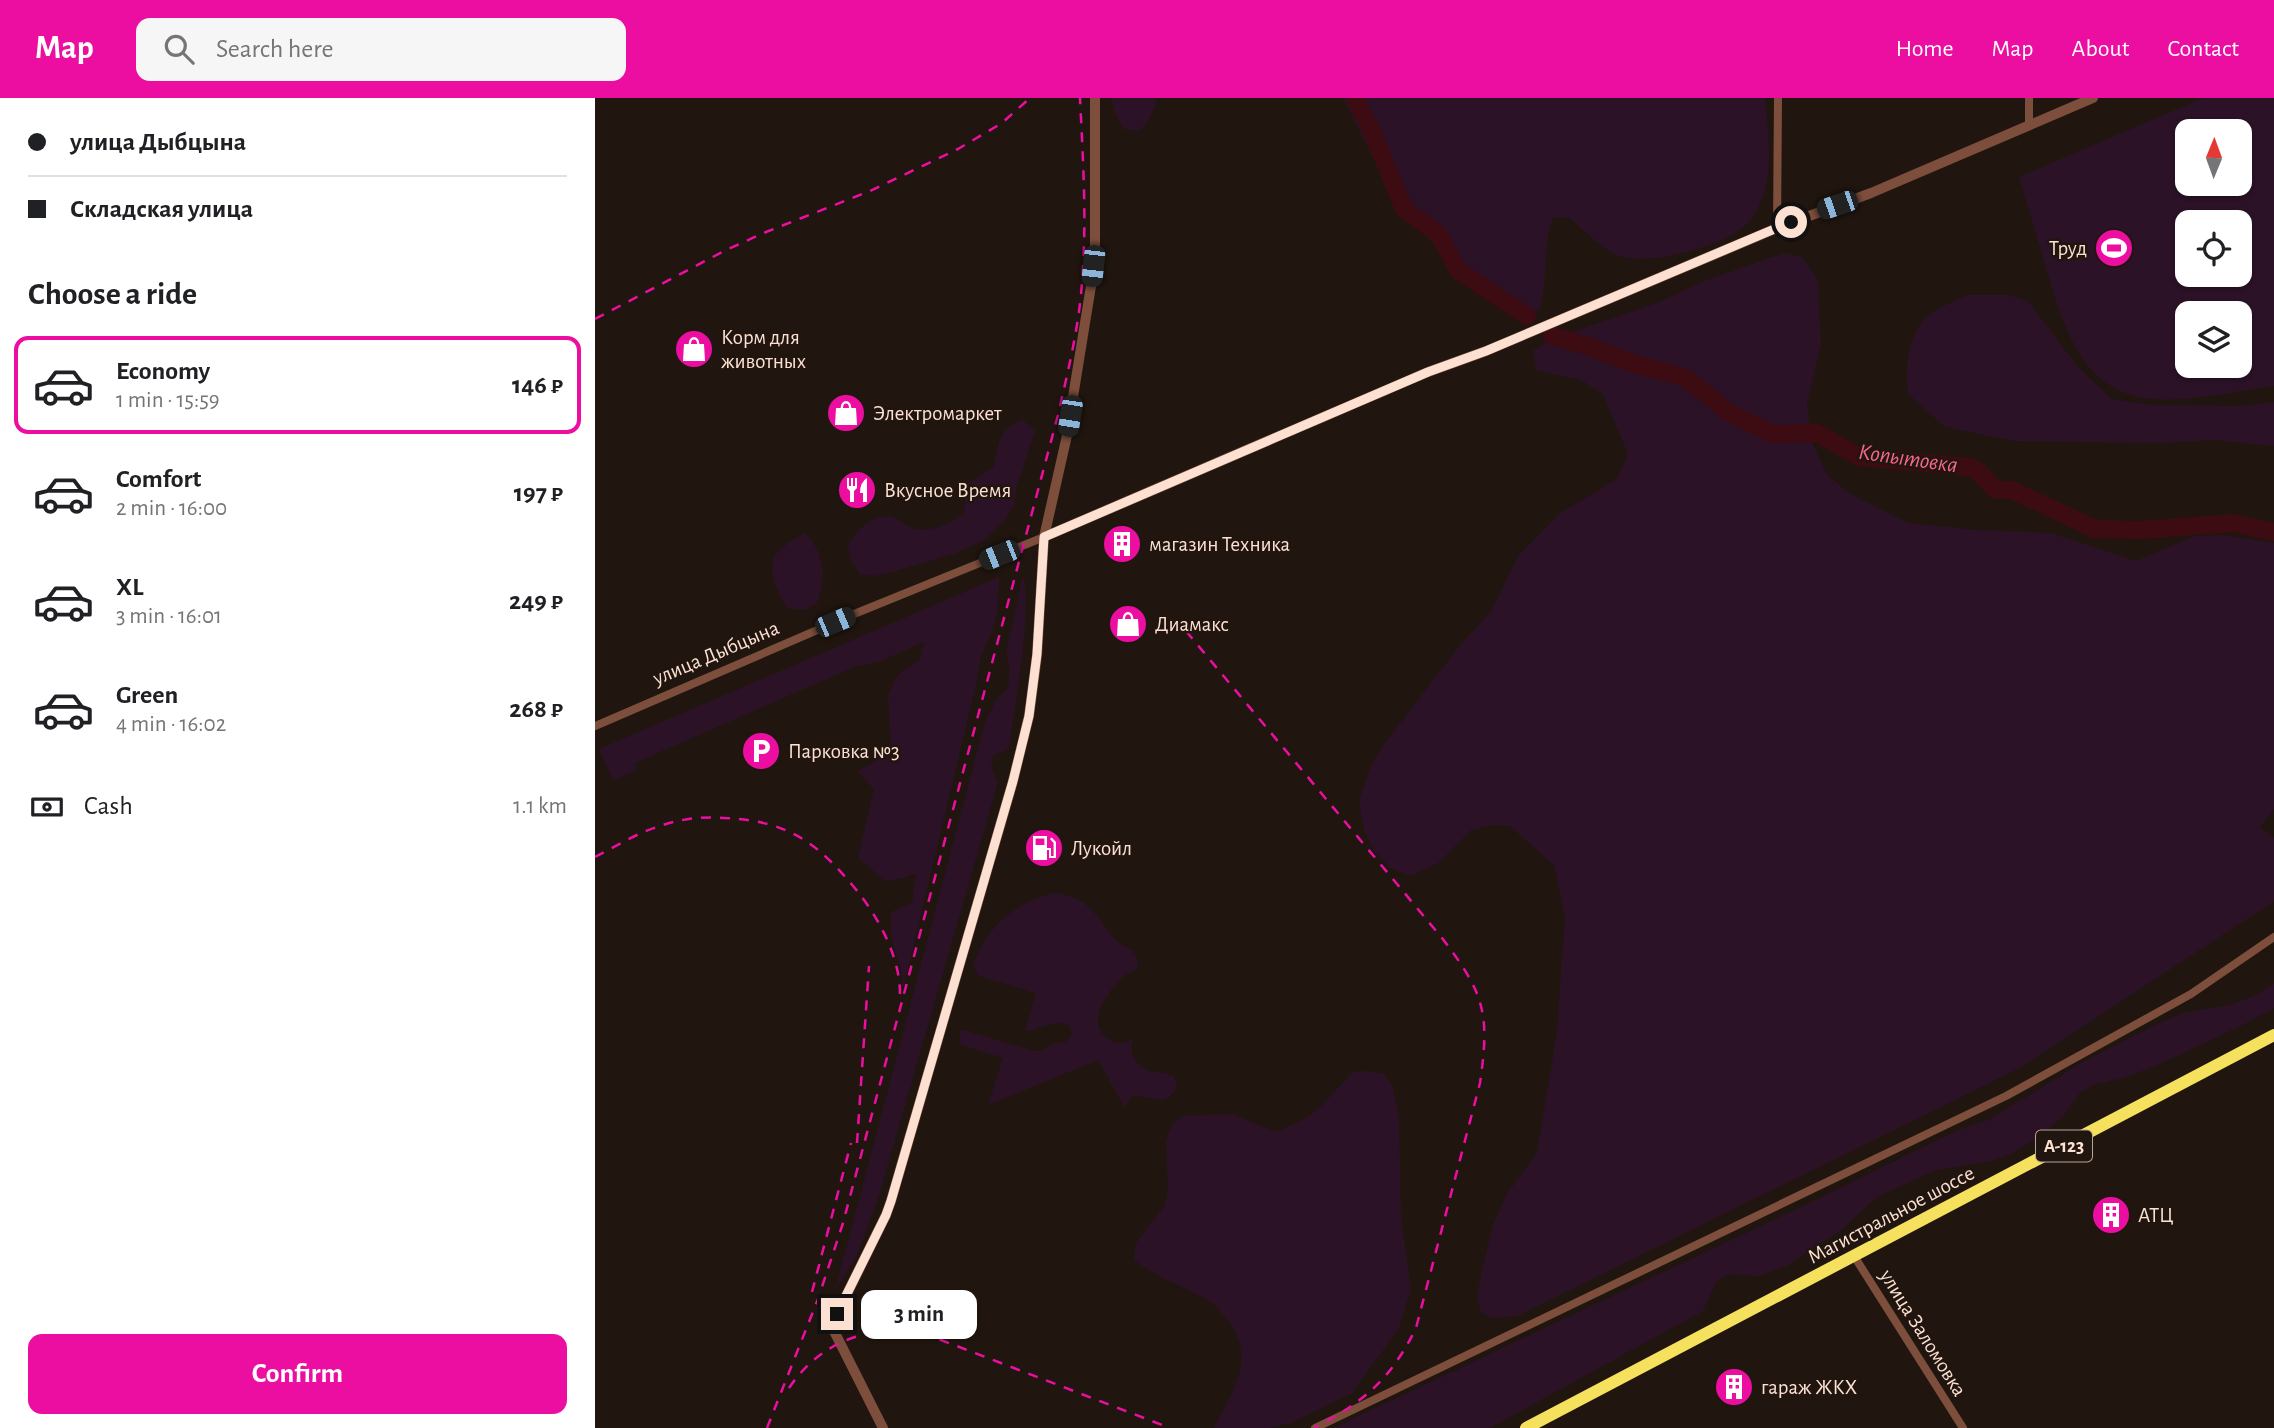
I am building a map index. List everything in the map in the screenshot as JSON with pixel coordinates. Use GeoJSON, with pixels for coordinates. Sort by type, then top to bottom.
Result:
{"type":"FeatureCollection","features":[{"type":"Feature","properties":{"kind":"main road","name":"Магистральное шоссе"},"geometry":{"type":"LineString","coordinates":[[1526,1428],[2274,1035]]}},
{"type":"Feature","properties":{"kind":"street"},"geometry":{"type":"LineString","coordinates":[[883,1428],[833,1329],[837,1314],[889,1208],[1013,781],[1029,716],[1037,654],[1044,537],[1066,440],[1091,286],[1095,246],[1095,98]]}},
{"type":"Feature","properties":{"kind":"street"},"geometry":{"type":"LineString","coordinates":[[1777,98],[1777,228]]}},
{"type":"Feature","properties":{"kind":"street"},"geometry":{"type":"LineString","coordinates":[[2029,98],[2029,126]]}},
{"type":"Feature","properties":{"kind":"street","name":"улица Дыбцына"},"geometry":{"type":"LineString","coordinates":[[595,726],[1428,372],[1486,351],[1777,228],[1871,193],[2093,98]]}},
{"type":"Feature","properties":{"kind":"street"},"geometry":{"type":"LineString","coordinates":[[1315,1428],[2006,1096],[2191,994],[2274,937]]}},
{"type":"Feature","properties":{"kind":"street","name":"улица Заломовка"},"geometry":{"type":"LineString","coordinates":[[1854,1256],[1963,1428]]}},
{"type":"Feature","properties":{"kind":"shaded area"},"geometry":{"type":"Polygon","coordinates":[[[1111,98],[1156,98],[1150,116],[1139,131],[1124,129],[1111,98]]]}},
{"type":"Feature","properties":{"kind":"shaded area"},"geometry":{"type":"Polygon","coordinates":[[[1343,98],[1765,98],[1769,140],[1767,181],[1758,208],[1738,231],[1706,246],[1668,256],[1619,256],[1568,217],[1553,218],[1539,310],[1525,316],[1510,311],[1427,234],[1386,183],[1343,98]]]}},
{"type":"Feature","properties":{"kind":"shaded area","name":"Труд"},"geometry":{"type":"Polygon","coordinates":[[[2203,98],[2274,98],[2274,386],[2175,399],[2145,398],[2122,392],[2103,381],[2088,366],[2066,329],[2019,177],[2203,98]]]}},
{"type":"Feature","properties":{"kind":"shaded area"},"geometry":{"type":"Polygon","coordinates":[[[1784,253],[1802,257],[1818,280],[1821,343],[1807,404],[1811,440],[1827,475],[1852,495],[1908,523],[1975,530],[2051,533],[2136,561],[2195,536],[2224,535],[2274,543],[2274,809],[2260,827],[2274,838],[2274,901],[2020,1068],[1517,1316],[1491,1318],[1481,1312],[1477,1297],[1482,1270],[1493,1225],[1507,1194],[1537,1153],[1557,1032],[1565,916],[1554,865],[1510,826],[1493,825],[1471,830],[1437,864],[1411,876],[1390,868],[1375,852],[1364,831],[1359,801],[1370,768],[1385,743],[1460,645],[1491,612],[1518,556],[1559,514],[1616,480],[1628,454],[1603,394],[1581,380],[1536,370],[1533,351],[1552,339],[1657,303],[1704,281],[1784,253]]]}},
{"type":"Feature","properties":{"kind":"shaded area"},"geometry":{"type":"Polygon","coordinates":[[[1967,295],[2008,295],[2028,301],[2078,367],[2111,399],[2152,405],[2243,406],[2274,402],[2274,446],[2214,440],[2159,443],[2014,441],[1945,427],[1908,394],[1909,353],[1916,333],[1928,316],[1967,295]]]}},
{"type":"Feature","properties":{"kind":"shaded area"},"geometry":{"type":"Polygon","coordinates":[[[1023,420],[1035,431],[1016,489],[1014,505],[1006,518],[983,541],[953,554],[892,572],[876,576],[860,574],[851,561],[848,546],[865,524],[885,516],[922,530],[939,527],[964,514],[967,484],[994,467],[1004,432],[1023,420]]]}},
{"type":"Feature","properties":{"kind":"shaded area"},"geometry":{"type":"Polygon","coordinates":[[[804,533],[820,556],[822,584],[817,603],[804,610],[788,608],[776,587],[772,571],[775,556],[780,550],[804,533]]]}},
{"type":"Feature","properties":{"kind":"shaded area"},"geometry":{"type":"Polygon","coordinates":[[[1023,575],[1026,590],[1025,632],[1008,749],[994,755],[992,759],[992,769],[998,782],[879,1195],[857,1255],[835,1291],[985,722],[996,700],[1008,688],[1010,668],[1006,653],[1023,575]]]}},
{"type":"Feature","properties":{"kind":"shaded area"},"geometry":{"type":"Polygon","coordinates":[[[999,577],[997,612],[992,632],[981,656],[903,989],[901,970],[891,937],[891,912],[912,903],[916,874],[887,882],[858,858],[874,790],[858,771],[874,762],[891,742],[888,697],[899,674],[920,659],[924,642],[881,661],[854,667],[635,763],[637,770],[613,780],[599,749],[999,577]]]}},
{"type":"Feature","properties":{"kind":"shaded area"},"geometry":{"type":"Polygon","coordinates":[[[1055,893],[1083,902],[1113,937],[1136,956],[1138,968],[1124,976],[1107,996],[1099,1014],[1099,1025],[1109,1040],[1121,1043],[1133,1039],[1132,1052],[1141,1066],[1174,1076],[1177,1087],[1167,1098],[1161,1100],[1131,1096],[1125,1108],[1098,1060],[988,1105],[1003,1058],[959,1044],[961,1029],[1033,1051],[1041,1051],[1054,1043],[1066,1042],[1072,1035],[1070,1026],[1058,1023],[1025,1031],[1036,993],[979,976],[973,966],[986,939],[1004,918],[1027,903],[1055,893]]]}},
{"type":"Feature","properties":{"kind":"shaded area"},"geometry":{"type":"Polygon","coordinates":[[[2274,983],[2274,1008],[2153,1067],[2093,1085],[2080,1093],[2062,1117],[2037,1138],[2009,1155],[1933,1171],[1877,1197],[1841,1230],[1788,1265],[1759,1276],[1729,1274],[1716,1282],[1703,1311],[1490,1428],[1333,1428],[1958,1130],[1988,1120],[2083,1062],[2153,1026],[2183,1013],[2230,1005],[2259,994],[2274,983]]]}},
{"type":"Feature","properties":{"kind":"shaded area"},"geometry":{"type":"Polygon","coordinates":[[[1353,1072],[1384,1074],[1393,1087],[1399,1120],[1401,1218],[1411,1289],[1399,1328],[1352,1393],[1291,1423],[1269,1428],[1214,1428],[1239,1374],[1241,1347],[1236,1334],[1213,1304],[1134,1259],[1136,1243],[1165,1205],[1168,1190],[1166,1142],[1171,1126],[1182,1116],[1232,1114],[1276,1132],[1305,1119],[1353,1072]]]}},
{"type":"Feature","properties":{"kind":"waterway","name":"Копытовка"},"geometry":{"type":"LineString","coordinates":[[1355,98],[1373,133],[1404,209],[1438,234],[1459,271],[1527,316]]}},
{"type":"Feature","properties":{"kind":"waterway","name":"Копытовка"},"geometry":{"type":"LineString","coordinates":[[1552,336],[1588,346],[1634,364],[1686,378],[1731,414],[1773,434],[1817,433],[1859,457],[1970,467],[1978,471],[1996,490],[2012,490],[2095,529],[2142,530],[2232,523],[2274,532]]}},
{"type":"Feature","properties":{"kind":"railway"},"geometry":{"type":"LineString","coordinates":[[595,319],[726,250],[870,191],[958,149],[1002,123],[1030,98]]}},
{"type":"Feature","properties":{"kind":"railway"},"geometry":{"type":"LineString","coordinates":[[767,1428],[818,1299],[843,1223],[1058,415],[1081,299],[1084,213],[1080,98]]}},
{"type":"Feature","properties":{"kind":"railway"},"geometry":{"type":"LineString","coordinates":[[1186,631],[1442,938],[1476,990],[1484,1022],[1480,1083],[1416,1328],[1397,1361],[1374,1387],[1348,1409],[1314,1428]]}},
{"type":"Feature","properties":{"kind":"railway"},"geometry":{"type":"LineString","coordinates":[[595,857],[649,830],[691,819],[716,817],[748,820],[785,830],[816,848],[844,875],[866,903],[893,953],[900,994]]}},
{"type":"Feature","properties":{"kind":"railway"},"geometry":{"type":"LineString","coordinates":[[857,1143],[869,966]]}},
{"type":"Feature","properties":{"kind":"railway"},"geometry":{"type":"LineString","coordinates":[[812,1292],[851,1143]]}},
{"type":"Feature","properties":{"kind":"railway"},"geometry":{"type":"LineString","coordinates":[[789,1388],[803,1370],[837,1344],[876,1332],[919,1334],[1170,1428]]}},
{"type":"Feature","properties":{"kind":"place","name":"Труд"},"geometry":{"type":"Point","coordinates":[2114,248]}},
{"type":"Feature","properties":{"kind":"place","name":"Корм для животных"},"geometry":{"type":"Point","coordinates":[694,349]}},
{"type":"Feature","properties":{"kind":"place","name":"Электромаркет"},"geometry":{"type":"Point","coordinates":[846,413]}},
{"type":"Feature","properties":{"kind":"place","name":"Вкусное Время"},"geometry":{"type":"Point","coordinates":[857,490]}},
{"type":"Feature","properties":{"kind":"place","name":"магазин Техника"},"geometry":{"type":"Point","coordinates":[1122,544]}},
{"type":"Feature","properties":{"kind":"place","name":"Диамакс"},"geometry":{"type":"Point","coordinates":[1128,624]}},
{"type":"Feature","properties":{"kind":"place","name":"Парковка №3"},"geometry":{"type":"Point","coordinates":[761,751]}},
{"type":"Feature","properties":{"kind":"place","name":"Лукойл"},"geometry":{"type":"Point","coordinates":[1044,848]}},
{"type":"Feature","properties":{"kind":"place","name":"АТЦ"},"geometry":{"type":"Point","coordinates":[2111,1215]}},
{"type":"Feature","properties":{"kind":"place","name":"гараж ЖКХ"},"geometry":{"type":"Point","coordinates":[1734,1387]}},
{"type":"Feature","properties":{"kind":"route"},"geometry":{"type":"LineString","coordinates":[[837,1314],[891,1201],[1013,781],[1029,716],[1037,654],[1044,537],[1428,372],[1486,351],[1791,222]]}}]}
